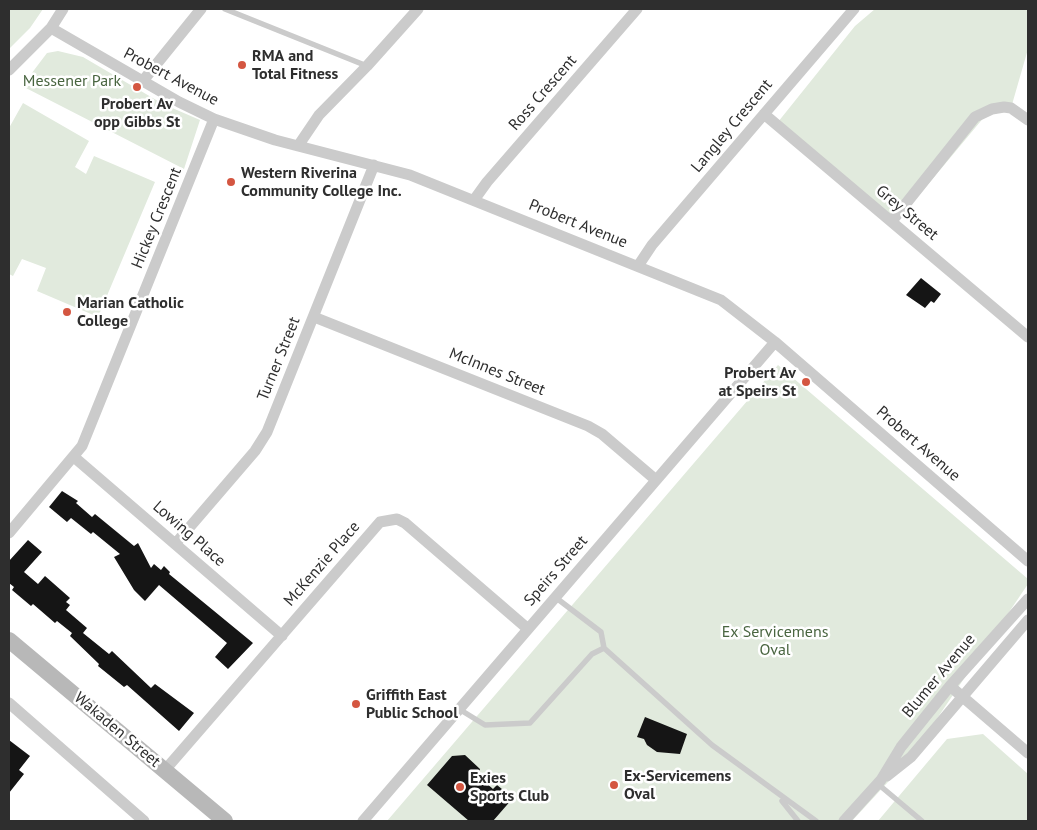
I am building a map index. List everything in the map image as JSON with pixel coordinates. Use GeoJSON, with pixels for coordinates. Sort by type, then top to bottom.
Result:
{"type":"FeatureCollection","features":[{"type":"Feature","properties":{"kind":"main road","name":"Wakaden Street"},"geometry":{"type":"LineString","coordinates":[[9,640],[225,821]]}},
{"type":"Feature","properties":{"kind":"street"},"geometry":{"type":"LineString","coordinates":[[9,70],[51,28],[63,9]]}},
{"type":"Feature","properties":{"kind":"street"},"geometry":{"type":"LineString","coordinates":[[142,82],[201,9]]}},
{"type":"Feature","properties":{"kind":"street"},"geometry":{"type":"LineString","coordinates":[[298,146],[319,115],[367,66],[418,9]]}},
{"type":"Feature","properties":{"kind":"street","name":"Ross Crescent"},"geometry":{"type":"LineString","coordinates":[[474,200],[487,182],[637,9]]}},
{"type":"Feature","properties":{"kind":"street"},"geometry":{"type":"LineString","coordinates":[[836,9],[849,13]]}},
{"type":"Feature","properties":{"kind":"street","name":"Langley Crescent"},"geometry":{"type":"LineString","coordinates":[[638,266],[652,245],[849,13]]}},
{"type":"Feature","properties":{"kind":"street","name":"Probert Avenue"},"geometry":{"type":"LineString","coordinates":[[51,28],[142,82],[214,119],[298,146],[410,175],[721,300],[775,342],[1028,561]]}},
{"type":"Feature","properties":{"kind":"street"},"geometry":{"type":"LineString","coordinates":[[892,221],[975,118],[992,109],[1004,107],[1011,108],[1028,120]]}},
{"type":"Feature","properties":{"kind":"street","name":"Grey Street"},"geometry":{"type":"LineString","coordinates":[[764,114],[1028,338]]}},
{"type":"Feature","properties":{"kind":"street","name":"Hickey Crescent"},"geometry":{"type":"LineString","coordinates":[[9,533],[74,457],[86,437],[214,119]]}},
{"type":"Feature","properties":{"kind":"street","name":"Turner Street"},"geometry":{"type":"LineString","coordinates":[[176,543],[255,451],[266,432],[374,165]]}},
{"type":"Feature","properties":{"kind":"street","name":"McInnes Street"},"geometry":{"type":"LineString","coordinates":[[314,317],[588,426],[602,434],[656,480]]}},
{"type":"Feature","properties":{"kind":"street","name":"Speirs Street"},"geometry":{"type":"LineString","coordinates":[[363,821],[775,342]]}},
{"type":"Feature","properties":{"kind":"street","name":"Lowing Place"},"geometry":{"type":"LineString","coordinates":[[74,457],[282,636]]}},
{"type":"Feature","properties":{"kind":"street","name":"McKenzie Place"},"geometry":{"type":"LineString","coordinates":[[165,770],[380,522],[389,519],[406,523],[528,629]]}},
{"type":"Feature","properties":{"kind":"street","name":"Blumer Avenue"},"geometry":{"type":"LineString","coordinates":[[880,782],[901,748],[950,686],[1028,599]]}},
{"type":"Feature","properties":{"kind":"street","name":"Blumer Avenue"},"geometry":{"type":"LineString","coordinates":[[844,821],[880,782],[911,757],[1028,620]]}},
{"type":"Feature","properties":{"kind":"street"},"geometry":{"type":"LineString","coordinates":[[950,686],[1028,753]]}},
{"type":"Feature","properties":{"kind":"street"},"geometry":{"type":"LineString","coordinates":[[9,703],[144,821]]}},
{"type":"Feature","properties":{"kind":"lane"},"geometry":{"type":"LineString","coordinates":[[225,9],[367,66]]}},
{"type":"Feature","properties":{"kind":"lane"},"geometry":{"type":"LineString","coordinates":[[555,597],[601,632],[604,648],[712,745],[777,795],[816,821]]}},
{"type":"Feature","properties":{"kind":"lane"},"geometry":{"type":"LineString","coordinates":[[459,709],[485,725],[530,723],[592,654],[604,648]]}},
{"type":"Feature","properties":{"kind":"lane"},"geometry":{"type":"LineString","coordinates":[[880,782],[922,821]]}},
{"type":"Feature","properties":{"kind":"lane"},"geometry":{"type":"LineString","coordinates":[[777,795],[798,821]]}},
{"type":"Feature","properties":{"kind":"green space"},"geometry":{"type":"Polygon","coordinates":[[[9,9],[43,9],[30,28],[9,49],[9,9]]]}},
{"type":"Feature","properties":{"kind":"green space"},"geometry":{"type":"Polygon","coordinates":[[[875,9],[1028,9],[1028,49],[1011,108],[985,116],[895,224],[778,122],[855,26],[875,9]]]}},
{"type":"Feature","properties":{"kind":"green space","name":"Messener Park"},"geometry":{"type":"Polygon","coordinates":[[[58,51],[83,57],[163,104],[200,120],[184,169],[22,86],[47,53],[58,51]]]}},
{"type":"Feature","properties":{"kind":"green space"},"geometry":{"type":"Polygon","coordinates":[[[23,103],[89,141],[75,167],[86,174],[94,156],[155,182],[98,317],[37,291],[46,268],[22,259],[13,276],[9,274],[9,128],[23,103]]]}},
{"type":"Feature","properties":{"kind":"green space","name":"Ex Servicemens Oval"},"geometry":{"type":"Polygon","coordinates":[[[778,365],[1028,579],[1028,584],[911,757],[852,821],[387,821],[778,365]]]}},
{"type":"Feature","properties":{"kind":"green space"},"geometry":{"type":"Polygon","coordinates":[[[983,734],[1028,774],[1028,821],[878,821],[947,739],[983,734]]]}},
{"type":"Feature","properties":{"kind":"building"},"geometry":{"type":"Polygon","coordinates":[[[921,278],[941,294],[934,303],[931,301],[925,308],[906,295],[921,278]]]}},
{"type":"Feature","properties":{"kind":"building"},"geometry":{"type":"Polygon","coordinates":[[[62,491],[78,501],[76,503],[92,517],[95,514],[134,546],[138,543],[151,568],[154,564],[161,570],[164,566],[170,572],[169,574],[253,643],[228,669],[215,657],[227,643],[159,585],[145,601],[134,590],[114,557],[120,554],[93,532],[91,534],[71,518],[67,522],[49,507],[62,491]]]}},
{"type":"Feature","properties":{"kind":"building"},"geometry":{"type":"Polygon","coordinates":[[[28,540],[42,552],[24,572],[38,584],[45,576],[70,598],[66,602],[70,605],[66,610],[87,628],[83,633],[109,654],[112,651],[151,688],[155,684],[194,713],[179,731],[127,685],[124,687],[98,666],[99,664],[70,636],[72,633],[57,621],[55,623],[33,604],[31,606],[12,590],[14,587],[9,583],[9,561],[28,540]]]}},
{"type":"Feature","properties":{"kind":"building"},"geometry":{"type":"Polygon","coordinates":[[[645,717],[687,734],[680,754],[657,752],[647,745],[644,739],[637,737],[645,717]]]}},
{"type":"Feature","properties":{"kind":"building"},"geometry":{"type":"Polygon","coordinates":[[[9,740],[30,756],[19,770],[24,774],[9,793],[9,740]]]}},
{"type":"Feature","properties":{"kind":"building","name":"Exies Sports Club"},"geometry":{"type":"Polygon","coordinates":[[[465,755],[480,769],[478,776],[493,789],[497,785],[513,798],[493,821],[469,821],[427,785],[452,756],[465,755]]]}},
{"type":"Feature","properties":{"kind":"place","name":"RMA and Total Fitness"},"geometry":{"type":"Point","coordinates":[242,65]}},
{"type":"Feature","properties":{"kind":"place","name":"Probert Av opp Gibbs St"},"geometry":{"type":"Point","coordinates":[137,87]}},
{"type":"Feature","properties":{"kind":"place","name":"Western Riverina Community College Inc."},"geometry":{"type":"Point","coordinates":[231,182]}},
{"type":"Feature","properties":{"kind":"place","name":"Marian Catholic College"},"geometry":{"type":"Point","coordinates":[67,312]}},
{"type":"Feature","properties":{"kind":"place","name":"Probert Av at Speirs St"},"geometry":{"type":"Point","coordinates":[806,382]}},
{"type":"Feature","properties":{"kind":"place","name":"Griffith East Public School"},"geometry":{"type":"Point","coordinates":[356,704]}},
{"type":"Feature","properties":{"kind":"place","name":"Ex-Servicemens Oval"},"geometry":{"type":"Point","coordinates":[614,785]}},
{"type":"Feature","properties":{"kind":"place","name":"Exies Sports Club"},"geometry":{"type":"Point","coordinates":[460,787]}}]}
